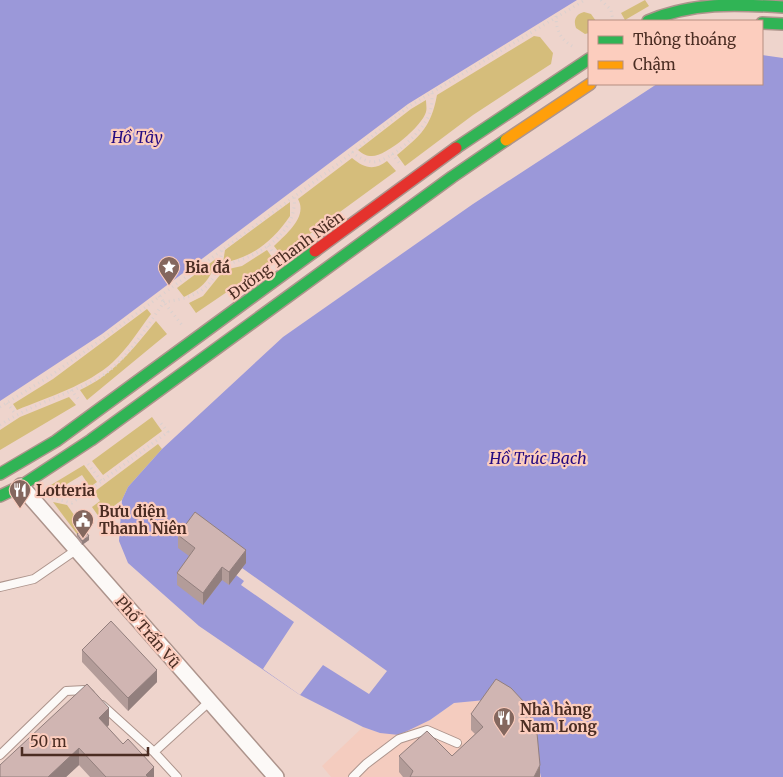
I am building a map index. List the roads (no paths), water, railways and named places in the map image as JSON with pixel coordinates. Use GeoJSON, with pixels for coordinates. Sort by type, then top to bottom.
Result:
{"type":"FeatureCollection","features":[{"type":"Feature","properties":{"kind":"main road"},"geometry":{"type":"LineString","coordinates":[[650,20],[676,8],[692,5],[724,4],[783,7]]}},
{"type":"Feature","properties":{"kind":"main road"},"geometry":{"type":"LineString","coordinates":[[763,23],[783,24]]}},
{"type":"Feature","properties":{"kind":"main road","name":"Đường Thanh Niên"},"geometry":{"type":"LineString","coordinates":[[0,474],[80,424],[456,148],[588,60]]}},
{"type":"Feature","properties":{"kind":"main road"},"geometry":{"type":"LineString","coordinates":[[0,496],[56,465],[452,177],[589,85]]}},
{"type":"Feature","properties":{"kind":"street","name":"Phố Trấn Vũ"},"geometry":{"type":"LineString","coordinates":[[21,486],[276,777]]}},
{"type":"Feature","properties":{"kind":"lane"},"geometry":{"type":"LineString","coordinates":[[0,587],[34,579],[76,550]]}},
{"type":"Feature","properties":{"kind":"lane"},"geometry":{"type":"LineString","coordinates":[[0,755],[66,691],[85,690],[154,752],[177,777]]}},
{"type":"Feature","properties":{"kind":"lane"},"geometry":{"type":"LineString","coordinates":[[154,752],[210,702]]}},
{"type":"Feature","properties":{"kind":"lane"},"geometry":{"type":"LineString","coordinates":[[353,777],[366,764],[399,739],[428,730],[456,743]]}},
{"type":"Feature","properties":{"kind":"water","name":"Hồ Tây"},"geometry":{"type":"Polygon","coordinates":[[[0,0],[577,0],[408,104],[102,334],[0,401],[0,0]]]}},
{"type":"Feature","properties":{"kind":"water","name":"Hồ Trúc Bạch"},"geometry":{"type":"Polygon","coordinates":[[[763,55],[783,58],[783,777],[541,777],[524,705],[496,699],[454,703],[430,720],[399,735],[380,733],[363,727],[300,695],[199,626],[128,563],[119,541],[122,500],[128,487],[162,449],[283,337],[473,204],[655,85],[763,85],[763,55]]]}},
{"type":"Feature","properties":{"kind":"place","name":"Bia đá"},"geometry":{"type":"Point","coordinates":[169,286]}},
{"type":"Feature","properties":{"kind":"place","name":"Lotteria"},"geometry":{"type":"Point","coordinates":[20,509]}},
{"type":"Feature","properties":{"kind":"place","name":"Bưu điện Thanh Niên"},"geometry":{"type":"Point","coordinates":[83,539]}},
{"type":"Feature","properties":{"kind":"place","name":"Nhà hàng Nam Long"},"geometry":{"type":"Point","coordinates":[504,737]}}]}
